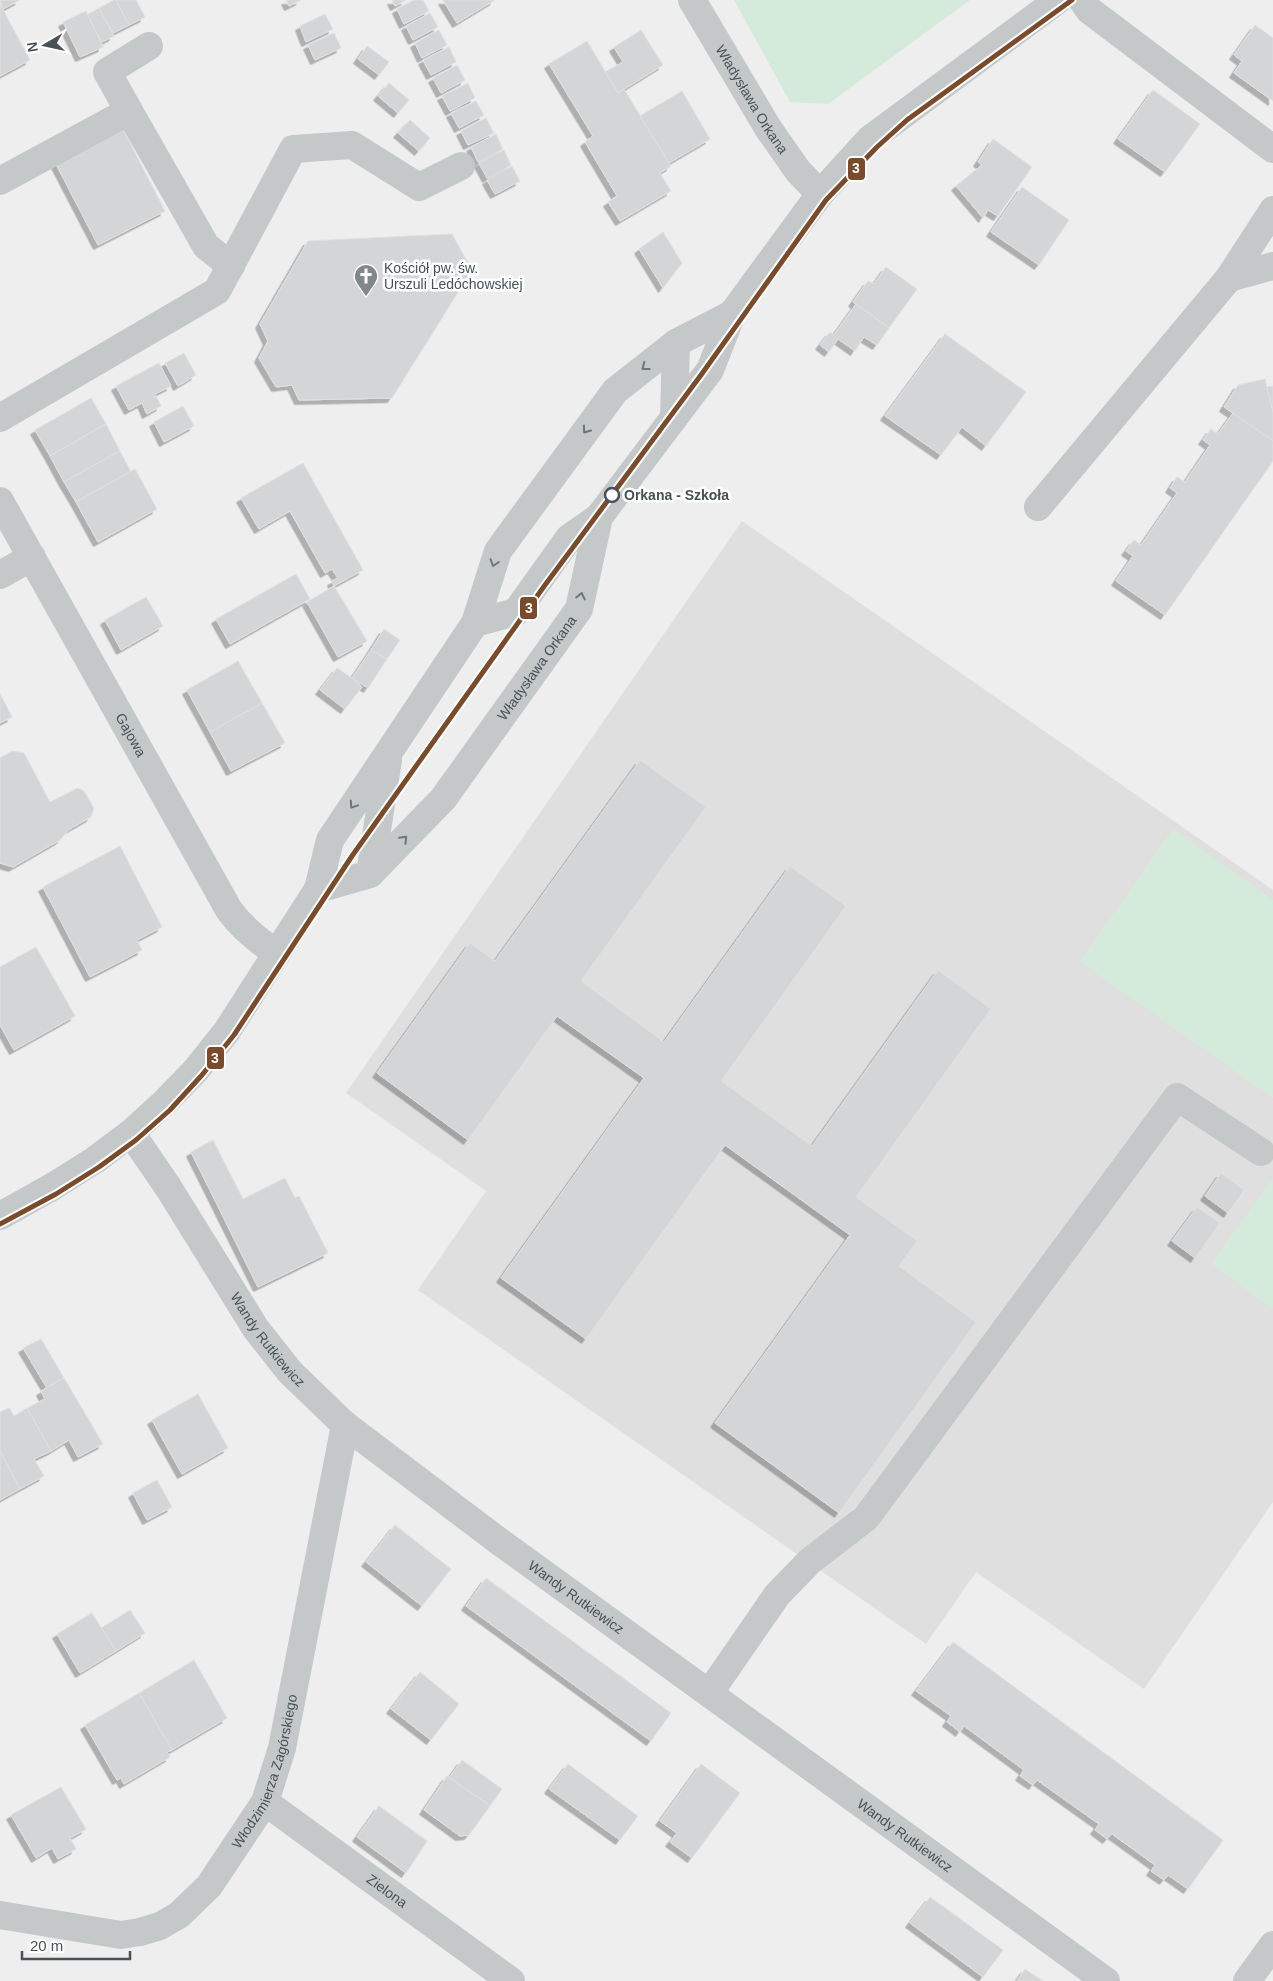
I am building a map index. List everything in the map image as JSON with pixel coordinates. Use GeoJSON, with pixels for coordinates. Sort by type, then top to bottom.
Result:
{"type":"FeatureCollection","features":[{"type":"Feature","properties":{"kind":"street","name":"Władysława Orkana"},"geometry":{"type":"LineString","coordinates":[[692,0],[768,128],[798,172],[820,194]]}},
{"type":"Feature","properties":{"kind":"street","name":"Władysława Orkana"},"geometry":{"type":"LineString","coordinates":[[318,890],[370,874],[443,799],[579,609],[599,517],[710,370],[732,314],[820,194],[870,139],[1058,0]]}},
{"type":"Feature","properties":{"kind":"street"},"geometry":{"type":"LineString","coordinates":[[1085,5],[1273,149]]}},
{"type":"Feature","properties":{"kind":"street"},"geometry":{"type":"LineString","coordinates":[[149,46],[107,72],[206,246],[230,266]]}},
{"type":"Feature","properties":{"kind":"street"},"geometry":{"type":"LineString","coordinates":[[0,181],[129,111]]}},
{"type":"Feature","properties":{"kind":"street"},"geometry":{"type":"LineString","coordinates":[[0,418],[218,291],[293,149],[352,145],[419,187],[461,166]]}},
{"type":"Feature","properties":{"kind":"street"},"geometry":{"type":"LineString","coordinates":[[1038,507],[1229,278],[1273,210]]}},
{"type":"Feature","properties":{"kind":"street"},"geometry":{"type":"LineString","coordinates":[[1229,278],[1273,266]]}},
{"type":"Feature","properties":{"kind":"street","name":"Władysława Orkana"},"geometry":{"type":"LineString","coordinates":[[0,1216],[95,1160],[131,1133],[196,1070],[227,1031],[318,890],[330,840],[475,623],[498,551],[615,391],[676,343],[732,314]]}},
{"type":"Feature","properties":{"kind":"street"},"geometry":{"type":"LineString","coordinates":[[674,418],[676,343]]}},
{"type":"Feature","properties":{"kind":"street","name":"Gajowa"},"geometry":{"type":"LineString","coordinates":[[0,501],[229,910],[242,927],[277,954]]}},
{"type":"Feature","properties":{"kind":"street"},"geometry":{"type":"LineString","coordinates":[[475,623],[516,612],[569,538],[599,517]]}},
{"type":"Feature","properties":{"kind":"street"},"geometry":{"type":"LineString","coordinates":[[0,575],[32,557]]}},
{"type":"Feature","properties":{"kind":"street"},"geometry":{"type":"LineString","coordinates":[[370,874],[390,750]]}},
{"type":"Feature","properties":{"kind":"street"},"geometry":{"type":"LineString","coordinates":[[710,1692],[777,1595],[810,1561],[866,1518],[1177,1096],[1261,1152]]}},
{"type":"Feature","properties":{"kind":"street","name":"Wandy Rutkiewicz"},"geometry":{"type":"LineString","coordinates":[[131,1133],[168,1187],[256,1329],[290,1372],[345,1425],[500,1542],[710,1692],[1106,1981]]}},
{"type":"Feature","properties":{"kind":"street","name":"Włodzimierza Zagórskiego"},"geometry":{"type":"LineString","coordinates":[[0,1915],[121,1935],[160,1926],[179,1915],[209,1886],[265,1802],[282,1748],[345,1425]]}},
{"type":"Feature","properties":{"kind":"street","name":"Zielona"},"geometry":{"type":"LineString","coordinates":[[265,1802],[511,1981]]}},
{"type":"Feature","properties":{"kind":"street"},"geometry":{"type":"LineString","coordinates":[[1247,1981],[1273,1945]]}},
{"type":"Feature","properties":{"kind":"shaded area"},"geometry":{"type":"Polygon","coordinates":[[[742,521],[1273,890],[1273,1502],[1144,1689],[976,1572],[926,1644],[418,1290],[486,1191],[346,1093],[742,521]]]}},
{"type":"Feature","properties":{"kind":"green space"},"geometry":{"type":"Polygon","coordinates":[[[734,0],[970,0],[828,104],[790,102],[734,0]]]}},
{"type":"Feature","properties":{"kind":"green space"},"geometry":{"type":"Polygon","coordinates":[[[1173,829],[1273,900],[1273,1098],[1080,962],[1173,829]]]}},
{"type":"Feature","properties":{"kind":"green space"},"geometry":{"type":"Polygon","coordinates":[[[1273,1179],[1273,1309],[1211,1264],[1273,1179]]]}},
{"type":"Feature","properties":{"kind":"building"},"geometry":{"type":"Polygon","coordinates":[[[0,0],[20,0],[3,9],[0,0]]]}},
{"type":"Feature","properties":{"kind":"building"},"geometry":{"type":"Polygon","coordinates":[[[116,0],[129,25],[113,33],[99,8],[116,0]]]}},
{"type":"Feature","properties":{"kind":"building"},"geometry":{"type":"Polygon","coordinates":[[[116,0],[136,0],[145,17],[129,25],[116,0]]]}},
{"type":"Feature","properties":{"kind":"building"},"geometry":{"type":"Polygon","coordinates":[[[286,0],[301,0],[289,6],[286,0]]]}},
{"type":"Feature","properties":{"kind":"building"},"geometry":{"type":"Polygon","coordinates":[[[392,0],[406,0],[395,6],[392,0]]]}},
{"type":"Feature","properties":{"kind":"building"},"geometry":{"type":"Polygon","coordinates":[[[414,0],[423,0],[429,11],[404,24],[397,9],[414,0]]]}},
{"type":"Feature","properties":{"kind":"building"},"geometry":{"type":"Polygon","coordinates":[[[443,0],[495,0],[457,23],[443,0]]]}},
{"type":"Feature","properties":{"kind":"building"},"geometry":{"type":"Polygon","coordinates":[[[0,4],[30,60],[0,76],[0,4]]]}},
{"type":"Feature","properties":{"kind":"building"},"geometry":{"type":"Polygon","coordinates":[[[99,8],[114,36],[102,42],[87,15],[99,8]]]}},
{"type":"Feature","properties":{"kind":"building"},"geometry":{"type":"Polygon","coordinates":[[[86,11],[103,47],[80,57],[63,22],[86,11]]]}},
{"type":"Feature","properties":{"kind":"building"},"geometry":{"type":"Polygon","coordinates":[[[430,13],[438,27],[413,40],[406,26],[430,13]]]}},
{"type":"Feature","properties":{"kind":"building"},"geometry":{"type":"Polygon","coordinates":[[[325,14],[333,29],[306,42],[300,26],[325,14]]]}},
{"type":"Feature","properties":{"kind":"building"},"geometry":{"type":"Polygon","coordinates":[[[1255,25],[1273,38],[1273,101],[1234,73],[1242,61],[1234,55],[1255,25]]]}},
{"type":"Feature","properties":{"kind":"building"},"geometry":{"type":"Polygon","coordinates":[[[439,30],[447,45],[422,58],[415,43],[439,30]]]}},
{"type":"Feature","properties":{"kind":"building"},"geometry":{"type":"Polygon","coordinates":[[[641,30],[663,65],[618,93],[605,72],[623,62],[614,47],[641,30]]]}},
{"type":"Feature","properties":{"kind":"building"},"geometry":{"type":"Polygon","coordinates":[[[334,33],[341,48],[315,60],[308,45],[334,33]]]}},
{"type":"Feature","properties":{"kind":"building"},"geometry":{"type":"Polygon","coordinates":[[[587,41],[618,93],[624,89],[671,166],[660,173],[671,191],[620,221],[608,202],[617,196],[585,142],[593,136],[549,64],[587,41]]]}},
{"type":"Feature","properties":{"kind":"building"},"geometry":{"type":"Polygon","coordinates":[[[367,46],[389,62],[379,75],[358,59],[367,46]]]}},
{"type":"Feature","properties":{"kind":"building"},"geometry":{"type":"Polygon","coordinates":[[[449,47],[456,62],[431,75],[423,60],[449,47]]]}},
{"type":"Feature","properties":{"kind":"building"},"geometry":{"type":"Polygon","coordinates":[[[457,65],[465,80],[441,93],[433,78],[457,65]]]}},
{"type":"Feature","properties":{"kind":"building"},"geometry":{"type":"Polygon","coordinates":[[[389,83],[409,100],[398,113],[378,96],[389,83]]]}},
{"type":"Feature","properties":{"kind":"building"},"geometry":{"type":"Polygon","coordinates":[[[468,83],[475,98],[450,111],[442,96],[468,83]]]}},
{"type":"Feature","properties":{"kind":"building"},"geometry":{"type":"Polygon","coordinates":[[[1153,90],[1200,124],[1165,172],[1118,139],[1153,90]]]}},
{"type":"Feature","properties":{"kind":"building"},"geometry":{"type":"Polygon","coordinates":[[[682,91],[710,139],[669,163],[640,116],[682,91]]]}},
{"type":"Feature","properties":{"kind":"building"},"geometry":{"type":"Polygon","coordinates":[[[476,101],[484,115],[459,128],[451,113],[476,101]]]}},
{"type":"Feature","properties":{"kind":"building"},"geometry":{"type":"Polygon","coordinates":[[[486,118],[494,133],[468,145],[461,131],[486,118]]]}},
{"type":"Feature","properties":{"kind":"building"},"geometry":{"type":"Polygon","coordinates":[[[410,120],[430,138],[419,151],[398,133],[410,120]]]}},
{"type":"Feature","properties":{"kind":"building"},"geometry":{"type":"Polygon","coordinates":[[[123,129],[165,211],[98,245],[56,164],[123,129]]]}},
{"type":"Feature","properties":{"kind":"building"},"geometry":{"type":"Polygon","coordinates":[[[496,134],[503,149],[478,162],[471,147],[496,134]]]}},
{"type":"Feature","properties":{"kind":"building"},"geometry":{"type":"Polygon","coordinates":[[[993,139],[1032,167],[998,216],[988,210],[983,218],[956,186],[982,165],[978,162],[993,139]]]}},
{"type":"Feature","properties":{"kind":"building"},"geometry":{"type":"Polygon","coordinates":[[[504,150],[511,165],[487,178],[479,163],[504,150]]]}},
{"type":"Feature","properties":{"kind":"building"},"geometry":{"type":"Polygon","coordinates":[[[512,166],[520,181],[495,194],[487,180],[512,166]]]}},
{"type":"Feature","properties":{"kind":"building"},"geometry":{"type":"Polygon","coordinates":[[[1022,187],[1069,220],[1039,265],[991,232],[1022,187]]]}},
{"type":"Feature","properties":{"kind":"building"},"geometry":{"type":"Polygon","coordinates":[[[663,232],[682,263],[663,288],[639,249],[663,232]]]}},
{"type":"Feature","properties":{"kind":"building","name":"Kościół pw. św. Urszuli Ledóchowskiej"},"geometry":{"type":"Polygon","coordinates":[[[452,234],[472,270],[392,398],[299,400],[292,385],[276,387],[259,358],[268,341],[260,324],[308,241],[452,234]]]}},
{"type":"Feature","properties":{"kind":"building"},"geometry":{"type":"Polygon","coordinates":[[[886,267],[917,289],[889,328],[853,302],[868,281],[874,284],[886,267]]]}},
{"type":"Feature","properties":{"kind":"building"},"geometry":{"type":"Polygon","coordinates":[[[856,304],[889,328],[877,345],[864,337],[855,351],[838,339],[829,352],[820,345],[830,332],[834,335],[856,304]]]}},
{"type":"Feature","properties":{"kind":"building"},"geometry":{"type":"Polygon","coordinates":[[[945,334],[1026,392],[986,446],[962,427],[941,455],[885,416],[945,334]]]}},
{"type":"Feature","properties":{"kind":"building"},"geometry":{"type":"Polygon","coordinates":[[[184,353],[196,375],[178,386],[165,363],[184,353]]]}},
{"type":"Feature","properties":{"kind":"building"},"geometry":{"type":"Polygon","coordinates":[[[159,363],[171,386],[155,394],[161,406],[147,414],[142,403],[129,410],[116,386],[159,363]]]}},
{"type":"Feature","properties":{"kind":"building"},"geometry":{"type":"Polygon","coordinates":[[[1265,379],[1273,412],[1273,441],[1224,407],[1238,385],[1265,379]]]}},
{"type":"Feature","properties":{"kind":"building"},"geometry":{"type":"Polygon","coordinates":[[[1273,386],[1273,412],[1267,387],[1273,386]]]}},
{"type":"Feature","properties":{"kind":"building"},"geometry":{"type":"Polygon","coordinates":[[[91,398],[106,424],[50,456],[35,430],[91,398]]]}},
{"type":"Feature","properties":{"kind":"building"},"geometry":{"type":"Polygon","coordinates":[[[183,406],[194,426],[164,442],[154,422],[183,406]]]}},
{"type":"Feature","properties":{"kind":"building"},"geometry":{"type":"Polygon","coordinates":[[[1233,413],[1273,441],[1273,461],[1165,615],[1116,581],[1133,556],[1126,551],[1134,540],[1141,545],[1177,493],[1170,488],[1177,477],[1185,482],[1210,445],[1203,440],[1211,429],[1218,434],[1233,413]]]}},
{"type":"Feature","properties":{"kind":"building"},"geometry":{"type":"Polygon","coordinates":[[[106,424],[120,451],[64,482],[50,456],[106,424]]]}},
{"type":"Feature","properties":{"kind":"building"},"geometry":{"type":"Polygon","coordinates":[[[120,451],[131,472],[76,502],[64,482],[120,451]]]}},
{"type":"Feature","properties":{"kind":"building"},"geometry":{"type":"Polygon","coordinates":[[[303,463],[363,570],[334,586],[332,581],[338,578],[332,569],[325,573],[290,511],[259,529],[241,498],[303,463]]]}},
{"type":"Feature","properties":{"kind":"building"},"geometry":{"type":"Polygon","coordinates":[[[135,469],[157,509],[98,542],[76,502],[135,469]]]}},
{"type":"Feature","properties":{"kind":"building"},"geometry":{"type":"Polygon","coordinates":[[[296,574],[310,599],[230,644],[216,619],[296,574]]]}},
{"type":"Feature","properties":{"kind":"building"},"geometry":{"type":"Polygon","coordinates":[[[334,586],[367,641],[338,657],[307,602],[334,586]]]}},
{"type":"Feature","properties":{"kind":"building"},"geometry":{"type":"Polygon","coordinates":[[[146,597],[163,626],[121,650],[105,620],[146,597]]]}},
{"type":"Feature","properties":{"kind":"building"},"geometry":{"type":"Polygon","coordinates":[[[384,629],[400,640],[387,659],[371,650],[384,629]]]}},
{"type":"Feature","properties":{"kind":"building"},"geometry":{"type":"Polygon","coordinates":[[[371,650],[387,659],[368,688],[352,678],[371,650]]]}},
{"type":"Feature","properties":{"kind":"building"},"geometry":{"type":"Polygon","coordinates":[[[238,661],[262,703],[210,732],[187,690],[238,661]]]}},
{"type":"Feature","properties":{"kind":"building"},"geometry":{"type":"Polygon","coordinates":[[[337,668],[362,687],[345,709],[320,690],[337,668]]]}},
{"type":"Feature","properties":{"kind":"building"},"geometry":{"type":"Polygon","coordinates":[[[0,694],[12,717],[0,723],[0,694]]]}},
{"type":"Feature","properties":{"kind":"building"},"geometry":{"type":"Polygon","coordinates":[[[262,703],[285,743],[231,771],[210,732],[262,703]]]}},
{"type":"Feature","properties":{"kind":"building"},"geometry":{"type":"Polygon","coordinates":[[[12,751],[24,753],[50,802],[78,788],[84,791],[94,808],[91,817],[68,830],[60,840],[13,867],[0,863],[0,758],[12,751]]]}},
{"type":"Feature","properties":{"kind":"building"},"geometry":{"type":"Polygon","coordinates":[[[640,760],[706,807],[581,981],[664,1042],[790,866],[846,906],[721,1081],[812,1146],[938,970],[991,1009],[856,1197],[917,1241],[899,1266],[976,1322],[839,1513],[715,1423],[850,1235],[725,1145],[586,1339],[501,1278],[644,1078],[557,1016],[468,1140],[377,1073],[470,943],[495,961],[640,760]]]}},
{"type":"Feature","properties":{"kind":"building"},"geometry":{"type":"Polygon","coordinates":[[[120,846],[162,927],[137,940],[142,950],[90,977],[43,887],[120,846]]]}},
{"type":"Feature","properties":{"kind":"building"},"geometry":{"type":"Polygon","coordinates":[[[36,947],[75,1016],[14,1050],[0,1025],[0,967],[36,947]]]}},
{"type":"Feature","properties":{"kind":"building"},"geometry":{"type":"Polygon","coordinates":[[[213,1140],[243,1199],[285,1178],[295,1198],[299,1196],[328,1253],[258,1287],[191,1152],[213,1140]]]}},
{"type":"Feature","properties":{"kind":"building"},"geometry":{"type":"Polygon","coordinates":[[[1221,1173],[1244,1190],[1228,1213],[1205,1196],[1221,1173]]]}},
{"type":"Feature","properties":{"kind":"building"},"geometry":{"type":"Polygon","coordinates":[[[1197,1207],[1220,1223],[1195,1258],[1172,1241],[1197,1207]]]}},
{"type":"Feature","properties":{"kind":"building"},"geometry":{"type":"Polygon","coordinates":[[[41,1339],[64,1378],[47,1388],[23,1348],[41,1339]]]}},
{"type":"Feature","properties":{"kind":"building"},"geometry":{"type":"Polygon","coordinates":[[[64,1378],[103,1444],[78,1457],[69,1440],[51,1451],[27,1408],[45,1399],[41,1391],[64,1378]]]}},
{"type":"Feature","properties":{"kind":"building"},"geometry":{"type":"Polygon","coordinates":[[[198,1394],[228,1448],[182,1474],[152,1420],[198,1394]]]}},
{"type":"Feature","properties":{"kind":"building"},"geometry":{"type":"Polygon","coordinates":[[[9,1408],[14,1416],[27,1408],[51,1451],[34,1459],[44,1476],[20,1489],[0,1451],[0,1412],[9,1408]]]}},
{"type":"Feature","properties":{"kind":"building"},"geometry":{"type":"Polygon","coordinates":[[[0,1451],[20,1489],[0,1500],[0,1451]]]}},
{"type":"Feature","properties":{"kind":"building"},"geometry":{"type":"Polygon","coordinates":[[[157,1480],[172,1507],[147,1520],[133,1493],[157,1480]]]}},
{"type":"Feature","properties":{"kind":"building"},"geometry":{"type":"Polygon","coordinates":[[[395,1525],[451,1569],[422,1606],[366,1562],[395,1525]]]}},
{"type":"Feature","properties":{"kind":"building"},"geometry":{"type":"Polygon","coordinates":[[[486,1578],[671,1713],[651,1741],[466,1606],[486,1578]]]}},
{"type":"Feature","properties":{"kind":"building"},"geometry":{"type":"Polygon","coordinates":[[[130,1610],[145,1633],[116,1651],[101,1628],[130,1610]]]}},
{"type":"Feature","properties":{"kind":"building"},"geometry":{"type":"Polygon","coordinates":[[[92,1613],[116,1651],[80,1673],[57,1634],[92,1613]]]}},
{"type":"Feature","properties":{"kind":"building"},"geometry":{"type":"Polygon","coordinates":[[[953,1642],[1223,1840],[1188,1889],[1168,1875],[1164,1880],[1151,1871],[1155,1865],[1112,1834],[1107,1839],[1095,1830],[1099,1824],[1037,1780],[1033,1785],[1020,1776],[1024,1770],[964,1726],[960,1732],[947,1722],[951,1716],[916,1691],[953,1642]]]}},
{"type":"Feature","properties":{"kind":"building"},"geometry":{"type":"Polygon","coordinates":[[[194,1660],[227,1718],[172,1750],[139,1693],[194,1660]]]}},
{"type":"Feature","properties":{"kind":"building"},"geometry":{"type":"Polygon","coordinates":[[[420,1672],[459,1704],[431,1740],[391,1709],[420,1672]]]}},
{"type":"Feature","properties":{"kind":"building"},"geometry":{"type":"Polygon","coordinates":[[[139,1693],[172,1750],[167,1752],[170,1757],[124,1784],[121,1778],[117,1780],[85,1725],[139,1693]]]}},
{"type":"Feature","properties":{"kind":"building"},"geometry":{"type":"Polygon","coordinates":[[[462,1760],[502,1789],[490,1806],[449,1778],[462,1760]]]}},
{"type":"Feature","properties":{"kind":"building"},"geometry":{"type":"Polygon","coordinates":[[[568,1764],[638,1816],[620,1840],[549,1789],[568,1764]]]}},
{"type":"Feature","properties":{"kind":"building"},"geometry":{"type":"Polygon","coordinates":[[[701,1764],[740,1793],[692,1858],[670,1842],[677,1833],[660,1821],[701,1764]]]}},
{"type":"Feature","properties":{"kind":"building"},"geometry":{"type":"Polygon","coordinates":[[[447,1776],[490,1806],[469,1835],[460,1836],[424,1810],[447,1776]]]}},
{"type":"Feature","properties":{"kind":"building"},"geometry":{"type":"Polygon","coordinates":[[[61,1787],[86,1829],[70,1838],[76,1849],[58,1859],[52,1848],[36,1858],[11,1815],[61,1787]]]}},
{"type":"Feature","properties":{"kind":"building"},"geometry":{"type":"Polygon","coordinates":[[[379,1806],[427,1841],[406,1873],[357,1837],[379,1806]]]}},
{"type":"Feature","properties":{"kind":"building"},"geometry":{"type":"Polygon","coordinates":[[[930,1897],[1003,1950],[983,1977],[910,1923],[930,1897]]]}},
{"type":"Feature","properties":{"kind":"building"},"geometry":{"type":"Polygon","coordinates":[[[1025,1969],[1043,1981],[1017,1981],[1025,1969]]]}},
{"type":"Feature","properties":{"kind":"transit line","name":"3"},"geometry":{"type":"LineString","coordinates":[[0,1224],[56,1194],[99,1167],[136,1140],[170,1110],[202,1075],[234,1035],[352,856],[545,585],[701,375],[826,200],[877,147],[907,120],[1072,0]]}},
{"type":"Feature","properties":{"kind":"place","name":"Kościół pw. św. Urszuli Ledóchowskiej"},"geometry":{"type":"Point","coordinates":[366,297]}},
{"type":"Feature","properties":{"kind":"place","name":"Orkana - Szkoła"},"geometry":{"type":"Point","coordinates":[612,495]}}]}
